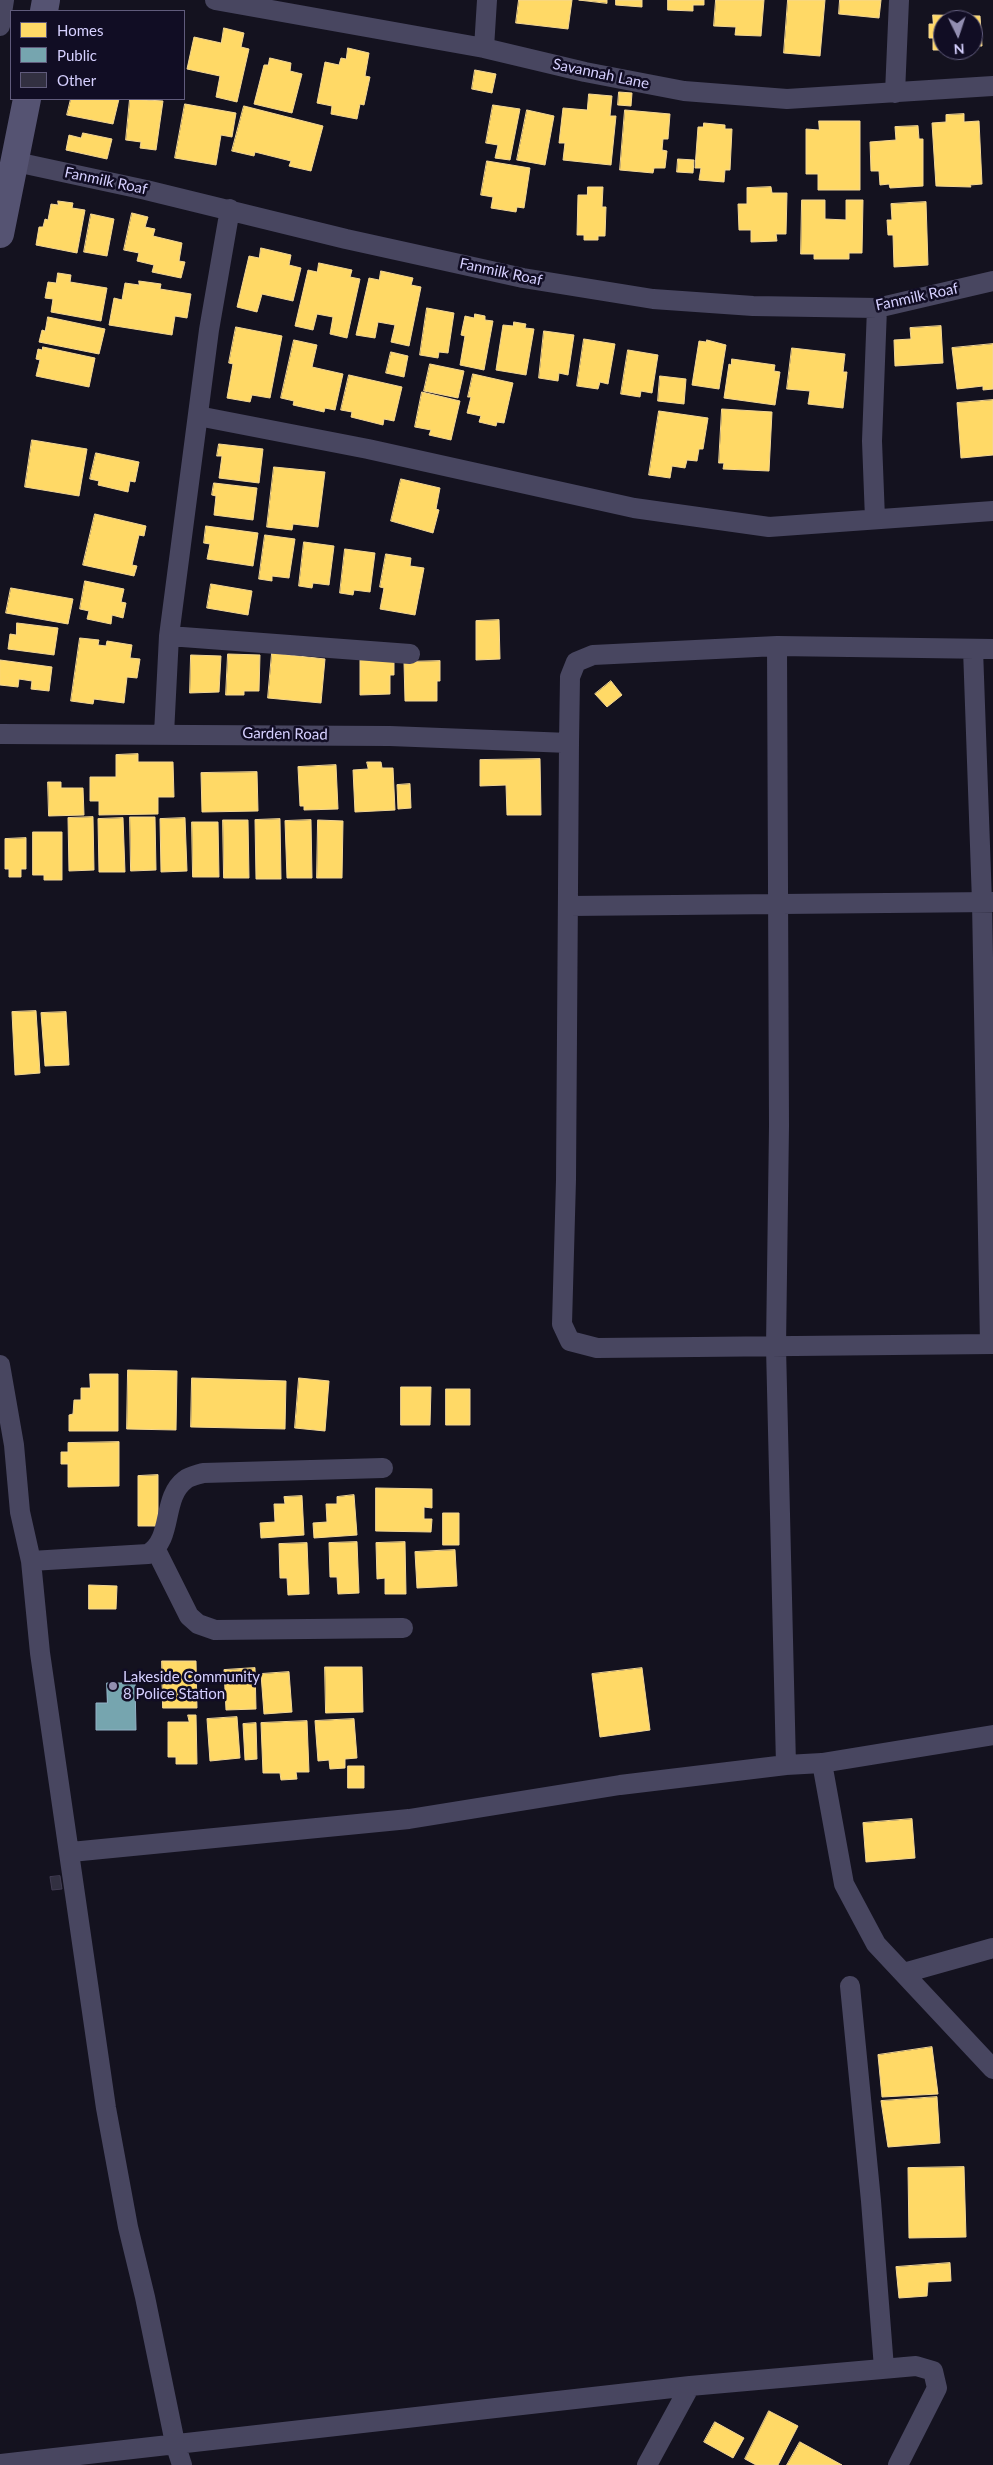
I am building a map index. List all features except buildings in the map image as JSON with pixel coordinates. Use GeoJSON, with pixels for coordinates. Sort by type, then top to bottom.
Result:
{"type":"FeatureCollection","features":[{"type":"Feature","properties":{"kind":"street"},"geometry":{"type":"LineString","coordinates":[[0,26],[4,0]]}},
{"type":"Feature","properties":{"kind":"street","name":"Savannah Lane"},"geometry":{"type":"LineString","coordinates":[[215,0],[484,48],[585,72],[684,91],[786,99],[993,86]]}},
{"type":"Feature","properties":{"kind":"street"},"geometry":{"type":"LineString","coordinates":[[484,48],[487,0]]}},
{"type":"Feature","properties":{"kind":"street"},"geometry":{"type":"LineString","coordinates":[[895,93],[900,0]]}},
{"type":"Feature","properties":{"kind":"street"},"geometry":{"type":"LineString","coordinates":[[2,217],[16,162],[27,100]]}},
{"type":"Feature","properties":{"kind":"street","name":"Fanmilk Roaf"},"geometry":{"type":"LineString","coordinates":[[16,162],[230,209],[346,239],[523,278],[654,299],[753,306],[877,308],[993,281]]}},
{"type":"Feature","properties":{"kind":"street"},"geometry":{"type":"LineString","coordinates":[[164,734],[169,636],[209,330],[230,209]]}},
{"type":"Feature","properties":{"kind":"street"},"geometry":{"type":"LineString","coordinates":[[875,519],[872,441],[877,308]]}},
{"type":"Feature","properties":{"kind":"street"},"geometry":{"type":"LineString","coordinates":[[198,416],[368,449],[634,508],[769,527],[993,511]]}},
{"type":"Feature","properties":{"kind":"street"},"geometry":{"type":"LineString","coordinates":[[169,636],[410,654]]}},
{"type":"Feature","properties":{"kind":"street"},"geometry":{"type":"LineString","coordinates":[[973,650],[988,902],[991,1344],[597,1348],[570,1342],[562,1324],[569,906],[570,677],[576,662],[593,655],[777,646],[993,649]]}},
{"type":"Feature","properties":{"kind":"street"},"geometry":{"type":"LineString","coordinates":[[777,646],[779,1126],[776,1347],[786,1765]]}},
{"type":"Feature","properties":{"kind":"street","name":"Garden Road"},"geometry":{"type":"LineString","coordinates":[[0,734],[390,736],[569,743]]}},
{"type":"Feature","properties":{"kind":"street"},"geometry":{"type":"LineString","coordinates":[[569,906],[988,902]]}},
{"type":"Feature","properties":{"kind":"street"},"geometry":{"type":"LineString","coordinates":[[0,1365],[14,1445],[20,1512],[31,1561],[40,1654],[106,2108],[128,2227],[145,2297],[175,2443],[182,2465]]}},
{"type":"Feature","properties":{"kind":"street"},"geometry":{"type":"LineString","coordinates":[[31,1561],[138,1556],[156,1550],[162,1542],[176,1492],[184,1480],[203,1473],[383,1468]]}},
{"type":"Feature","properties":{"kind":"street"},"geometry":{"type":"LineString","coordinates":[[156,1550],[188,1616],[198,1624],[215,1630],[403,1628]]}},
{"type":"Feature","properties":{"kind":"street"},"geometry":{"type":"LineString","coordinates":[[70,1852],[409,1819],[620,1785],[786,1765],[822,1763],[993,1735]]}},
{"type":"Feature","properties":{"kind":"street"},"geometry":{"type":"LineString","coordinates":[[822,1763],[844,1884],[876,1944],[966,2043],[993,2069]]}},
{"type":"Feature","properties":{"kind":"street"},"geometry":{"type":"LineString","coordinates":[[904,1973],[993,1948]]}},
{"type":"Feature","properties":{"kind":"street"},"geometry":{"type":"LineString","coordinates":[[850,1986],[871,2202],[884,2368]]}},
{"type":"Feature","properties":{"kind":"street"},"geometry":{"type":"LineString","coordinates":[[0,2464],[690,2386],[916,2366],[933,2371],[937,2388],[898,2465]]}},
{"type":"Feature","properties":{"kind":"street"},"geometry":{"type":"LineString","coordinates":[[647,2465],[690,2386]]}},
{"type":"Feature","properties":{"kind":"place","name":"Lakeside Community 8 Police Station"},"geometry":{"type":"Point","coordinates":[113,1686]}}]}
